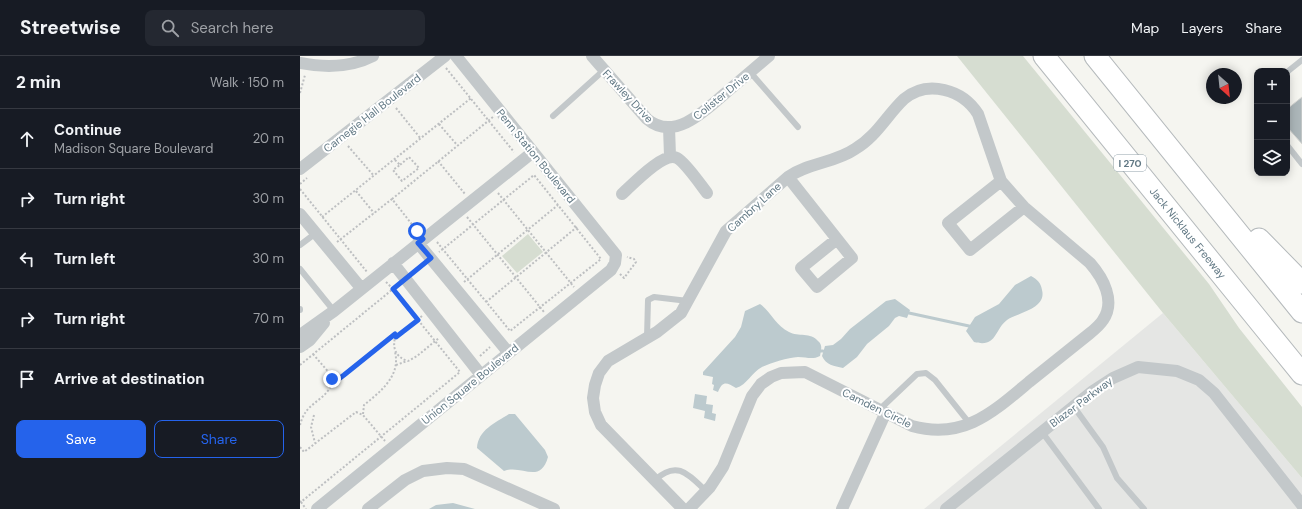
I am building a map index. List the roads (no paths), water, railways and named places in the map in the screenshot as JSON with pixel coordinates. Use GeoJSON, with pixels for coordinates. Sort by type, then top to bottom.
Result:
{"type":"FeatureCollection","features":[{"type":"Feature","properties":{"kind":"highway","name":"Jack Nicklaus Freeway"},"geometry":{"type":"LineString","coordinates":[[1044,56],[1302,374]]}},
{"type":"Feature","properties":{"kind":"highway"},"geometry":{"type":"LineString","coordinates":[[1095,56],[1302,312]]}},
{"type":"Feature","properties":{"kind":"highway"},"geometry":{"type":"LineString","coordinates":[[1177,157],[1302,283]]}},
{"type":"Feature","properties":{"kind":"street"},"geometry":{"type":"LineString","coordinates":[[300,63],[316,66],[343,66],[362,61],[373,56]]}},
{"type":"Feature","properties":{"kind":"street","name":"Carnegie Hall Boulevard"},"geometry":{"type":"LineString","coordinates":[[300,169],[345,141],[395,103],[445,56]]}},
{"type":"Feature","properties":{"kind":"street","name":"Penn Station Boulevard"},"geometry":{"type":"LineString","coordinates":[[456,56],[569,197],[621,256],[611,270]]}},
{"type":"Feature","properties":{"kind":"street","name":"Frawley Drive"},"geometry":{"type":"LineString","coordinates":[[592,56],[647,119],[657,126],[668,127]]}},
{"type":"Feature","properties":{"kind":"street","name":"Colister Drive"},"geometry":{"type":"LineString","coordinates":[[668,127],[694,119],[769,56]]}},
{"type":"Feature","properties":{"kind":"street","name":"Cambry Lane"},"geometry":{"type":"LineString","coordinates":[[683,509],[601,425],[595,412],[593,398],[595,385],[599,373],[608,361],[647,338],[681,313],[726,231],[788,177],[800,169],[839,157],[853,151],[866,142],[905,98],[923,90],[944,89],[964,98],[972,106],[978,114],[1001,181],[1024,207]]}},
{"type":"Feature","properties":{"kind":"street"},"geometry":{"type":"LineString","coordinates":[[668,127],[670,156]]}},
{"type":"Feature","properties":{"kind":"street"},"geometry":{"type":"LineString","coordinates":[[300,335],[334,311],[393,262],[417,237],[459,203],[467,197],[492,185],[533,152]]}},
{"type":"Feature","properties":{"kind":"street"},"geometry":{"type":"LineString","coordinates":[[622,194],[662,160],[670,156],[678,158],[707,193]]}},
{"type":"Feature","properties":{"kind":"street"},"geometry":{"type":"LineString","coordinates":[[788,177],[837,238]]}},
{"type":"Feature","properties":{"kind":"street"},"geometry":{"type":"LineString","coordinates":[[1001,181],[948,223],[970,250],[1024,207]]}},
{"type":"Feature","properties":{"kind":"street","name":"Camden Circle"},"geometry":{"type":"LineString","coordinates":[[689,509],[706,491],[724,467],[752,396],[761,384],[770,377],[787,372],[805,372],[912,426],[925,430],[952,430],[984,418],[1089,334],[1103,321],[1106,312],[1107,291],[1099,274],[1090,263],[1024,207]]}},
{"type":"Feature","properties":{"kind":"street"},"geometry":{"type":"LineString","coordinates":[[300,214],[361,288]]}},
{"type":"Feature","properties":{"kind":"street"},"geometry":{"type":"LineString","coordinates":[[417,237],[431,258],[508,352]]}},
{"type":"Feature","properties":{"kind":"street"},"geometry":{"type":"LineString","coordinates":[[393,262],[481,374]]}},
{"type":"Feature","properties":{"kind":"street","name":"Union Square Boulevard"},"geometry":{"type":"LineString","coordinates":[[317,509],[508,352],[611,270]]}},
{"type":"Feature","properties":{"kind":"street"},"geometry":{"type":"LineString","coordinates":[[300,348],[310,340],[334,311]]}},
{"type":"Feature","properties":{"kind":"street","name":"Blazer Parkway"},"geometry":{"type":"LineString","coordinates":[[946,509],[1042,432],[1113,378],[1138,367],[1178,371],[1198,380],[1214,393],[1302,505]]}},
{"type":"Feature","properties":{"kind":"street"},"geometry":{"type":"LineString","coordinates":[[842,509],[882,412]]}},
{"type":"Feature","properties":{"kind":"street"},"geometry":{"type":"LineString","coordinates":[[368,509],[411,477],[423,471],[447,468],[464,470],[554,509]]}},
{"type":"Feature","properties":{"kind":"lane"},"geometry":{"type":"LineString","coordinates":[[1290,70],[1302,60]]}},
{"type":"Feature","properties":{"kind":"lane"},"geometry":{"type":"LineString","coordinates":[[553,116],[604,70]]}},
{"type":"Feature","properties":{"kind":"lane"},"geometry":{"type":"LineString","coordinates":[[750,72],[798,127]]}},
{"type":"Feature","properties":{"kind":"lane"},"geometry":{"type":"LineString","coordinates":[[1290,149],[1302,164]]}},
{"type":"Feature","properties":{"kind":"lane"},"geometry":{"type":"LineString","coordinates":[[300,245],[313,230]]}},
{"type":"Feature","properties":{"kind":"lane"},"geometry":{"type":"LineString","coordinates":[[300,269],[334,311]]}},
{"type":"Feature","properties":{"kind":"lane"},"geometry":{"type":"LineString","coordinates":[[647,338],[648,300],[654,297],[688,301]]}},
{"type":"Feature","properties":{"kind":"lane"},"geometry":{"type":"LineString","coordinates":[[882,412],[917,374],[926,374],[935,380],[970,424]]}},
{"type":"Feature","properties":{"kind":"lane"},"geometry":{"type":"LineString","coordinates":[[1074,407],[1102,447],[1117,478],[1144,509]]}},
{"type":"Feature","properties":{"kind":"lane"},"geometry":{"type":"LineString","coordinates":[[1042,432],[1099,509]]}},
{"type":"Feature","properties":{"kind":"lane"},"geometry":{"type":"LineString","coordinates":[[655,480],[662,474],[675,470],[690,475],[706,491]]}},
{"type":"Feature","properties":{"kind":"waterway"},"geometry":{"type":"LineString","coordinates":[[909,313],[969,326]]}}]}
